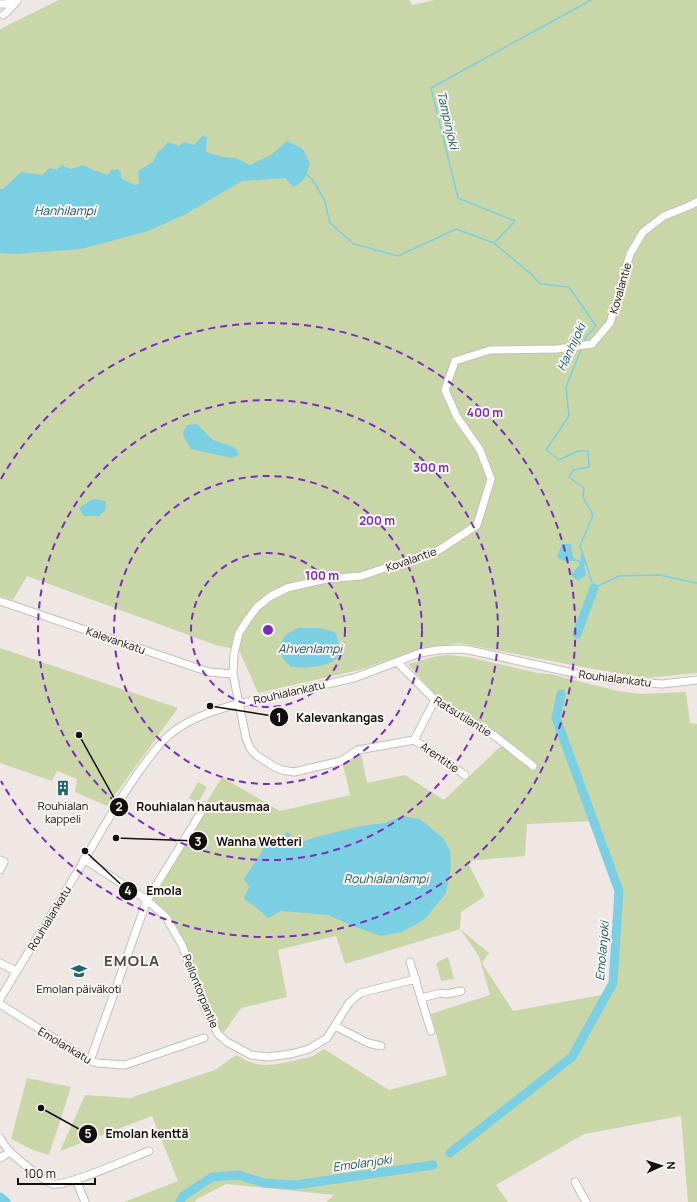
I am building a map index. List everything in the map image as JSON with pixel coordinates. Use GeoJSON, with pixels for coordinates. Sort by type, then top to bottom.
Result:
{"type":"FeatureCollection","features":[{"type":"Feature","properties":{"kind":"street"},"geometry":{"type":"LineString","coordinates":[[1,17],[3,10],[0,5],[18,0]]}},
{"type":"Feature","properties":{"kind":"street"},"geometry":{"type":"LineString","coordinates":[[1,17],[18,0]]}},
{"type":"Feature","properties":{"kind":"street","name":"Kovalantie"},"geometry":{"type":"LineString","coordinates":[[414,740],[358,750],[341,762],[294,772],[282,770],[273,766],[256,755],[250,748],[238,704],[233,674],[234,654],[239,633],[257,607],[271,596],[287,588],[326,579],[361,576],[439,550],[477,525],[491,479],[480,450],[457,417],[445,390],[456,361],[490,350],[557,349],[592,344],[610,323],[630,254],[643,232],[664,216],[697,202]]}},
{"type":"Feature","properties":{"kind":"street","name":"Kalevankatu"},"geometry":{"type":"LineString","coordinates":[[0,600],[209,672],[233,674]]}},
{"type":"Feature","properties":{"kind":"street","name":"Rouhialankatu"},"geometry":{"type":"LineString","coordinates":[[0,999],[115,807],[137,774],[160,743],[184,724],[218,709],[354,678],[420,653],[437,650],[459,649],[611,680],[662,684],[697,680]]}},
{"type":"Feature","properties":{"kind":"street","name":"Ratsutilantie"},"geometry":{"type":"LineString","coordinates":[[397,662],[435,700],[495,736],[533,766]]}},
{"type":"Feature","properties":{"kind":"street"},"geometry":{"type":"LineString","coordinates":[[414,740],[435,700]]}},
{"type":"Feature","properties":{"kind":"street","name":"Arentitie"},"geometry":{"type":"LineString","coordinates":[[414,740],[465,775]]}},
{"type":"Feature","properties":{"kind":"street"},"geometry":{"type":"LineString","coordinates":[[90,1061],[147,900],[205,806]]}},
{"type":"Feature","properties":{"kind":"street","name":"Pellontorpantie"},"geometry":{"type":"LineString","coordinates":[[84,859],[147,900],[166,917],[182,945],[206,1011],[218,1034],[227,1042],[251,1055],[267,1057],[291,1054],[309,1049],[327,1038],[349,1003],[360,993],[416,978]]}},
{"type":"Feature","properties":{"kind":"street"},"geometry":{"type":"LineString","coordinates":[[0,860],[4,862],[0,870]]}},
{"type":"Feature","properties":{"kind":"street"},"geometry":{"type":"LineString","coordinates":[[410,962],[431,1031]]}},
{"type":"Feature","properties":{"kind":"street"},"geometry":{"type":"LineString","coordinates":[[0,963],[16,971]]}},
{"type":"Feature","properties":{"kind":"street"},"geometry":{"type":"LineString","coordinates":[[421,998],[441,993],[447,994],[461,991]]}},
{"type":"Feature","properties":{"kind":"street","name":"Emolankatu"},"geometry":{"type":"LineString","coordinates":[[0,1004],[90,1061],[97,1063],[125,1065],[204,1038]]}},
{"type":"Feature","properties":{"kind":"street"},"geometry":{"type":"LineString","coordinates":[[335,1026],[368,1043],[381,1046]]}},
{"type":"Feature","properties":{"kind":"street"},"geometry":{"type":"LineString","coordinates":[[0,1138],[10,1152],[46,1182],[54,1185],[76,1180],[149,1151]]}},
{"type":"Feature","properties":{"kind":"street"},"geometry":{"type":"LineString","coordinates":[[0,1158],[10,1152]]}},
{"type":"Feature","properties":{"kind":"street"},"geometry":{"type":"LineString","coordinates":[[76,1180],[85,1202]]}},
{"type":"Feature","properties":{"kind":"street"},"geometry":{"type":"LineString","coordinates":[[574,1182],[586,1202]]}},
{"type":"Feature","properties":{"kind":"green space"},"geometry":{"type":"Polygon","coordinates":[[[59,0],[409,0],[412,5],[435,0],[697,0],[697,673],[645,678],[459,643],[405,654],[359,670],[258,693],[239,650],[216,645],[27,576],[13,600],[0,596],[0,29],[59,0]]]}},
{"type":"Feature","properties":{"kind":"green space"},"geometry":{"type":"Polygon","coordinates":[[[0,648],[178,708],[107,806],[75,792],[77,779],[57,771],[52,781],[0,763],[0,648]]]}},
{"type":"Feature","properties":{"kind":"green space"},"geometry":{"type":"Polygon","coordinates":[[[447,655],[468,657],[538,673],[550,674],[618,691],[641,694],[686,692],[690,723],[697,724],[697,1202],[688,1202],[681,1116],[584,1134],[496,1185],[508,1202],[326,1202],[334,1195],[226,1184],[197,1199],[195,1202],[124,1202],[178,1181],[152,1116],[60,1151],[85,1095],[130,1098],[215,1070],[236,1055],[255,1064],[273,1065],[313,1056],[324,1049],[389,1090],[447,1075],[431,1014],[490,995],[479,956],[460,929],[345,964],[336,936],[278,950],[287,997],[241,1008],[225,1031],[218,1034],[182,945],[166,917],[147,900],[222,777],[280,811],[350,795],[343,765],[361,754],[367,783],[405,775],[444,800],[505,744],[434,694],[408,664],[437,656],[447,655]],[[594,821],[527,824],[525,856],[467,861],[485,896],[461,912],[460,929],[489,953],[482,963],[513,1011],[601,995],[613,983],[619,891],[594,821]]]}},
{"type":"Feature","properties":{"kind":"green space"},"geometry":{"type":"Polygon","coordinates":[[[198,782],[207,787],[198,803],[189,798],[198,782]]]}},
{"type":"Feature","properties":{"kind":"green space"},"geometry":{"type":"Polygon","coordinates":[[[448,957],[454,979],[441,981],[436,963],[448,957]]]}},
{"type":"Feature","properties":{"kind":"green space"},"geometry":{"type":"Polygon","coordinates":[[[27,1078],[71,1087],[49,1155],[33,1150],[11,1139],[27,1078]]]}},
{"type":"Feature","properties":{"kind":"water","name":"Hanhilampi"},"geometry":{"type":"Polygon","coordinates":[[[203,135],[207,137],[206,152],[223,157],[236,158],[250,165],[271,155],[287,141],[303,149],[310,163],[305,178],[293,187],[285,178],[242,181],[184,215],[148,231],[81,249],[14,254],[0,253],[0,189],[3,189],[21,172],[42,175],[50,168],[57,170],[61,165],[71,169],[83,165],[108,175],[111,170],[118,169],[121,173],[121,178],[135,185],[139,184],[138,171],[153,162],[158,151],[168,142],[179,146],[185,142],[194,145],[203,135]]]}},
{"type":"Feature","properties":{"kind":"water"},"geometry":{"type":"Polygon","coordinates":[[[197,424],[213,440],[231,446],[236,449],[239,455],[232,458],[191,449],[184,438],[183,432],[187,425],[197,424]]]}},
{"type":"Feature","properties":{"kind":"water"},"geometry":{"type":"Polygon","coordinates":[[[93,499],[106,501],[105,510],[99,516],[84,516],[79,508],[93,499]]]}},
{"type":"Feature","properties":{"kind":"water"},"geometry":{"type":"Polygon","coordinates":[[[562,544],[571,544],[573,558],[581,561],[580,555],[583,553],[586,564],[584,565],[586,575],[578,581],[571,575],[580,564],[578,561],[564,561],[557,557],[562,544]]]}},
{"type":"Feature","properties":{"kind":"water","name":"Ahvenlampi"},"geometry":{"type":"Polygon","coordinates":[[[298,628],[320,628],[335,632],[340,648],[338,656],[333,661],[320,666],[291,667],[283,659],[279,647],[285,635],[298,628]]]}},
{"type":"Feature","properties":{"kind":"water","name":"Rouhialanlampi"},"geometry":{"type":"Polygon","coordinates":[[[402,816],[420,819],[443,838],[450,850],[451,867],[446,893],[425,919],[402,932],[381,936],[328,915],[281,911],[268,918],[244,899],[249,887],[244,879],[263,850],[261,846],[253,843],[256,839],[269,837],[269,843],[279,847],[284,841],[284,835],[287,832],[290,834],[291,840],[299,843],[316,837],[360,826],[385,823],[402,816]]]}},
{"type":"Feature","properties":{"kind":"waterway","name":"Tampinjoki"},"geometry":{"type":"LineString","coordinates":[[494,243],[515,221],[458,198],[431,88],[591,0]]}},
{"type":"Feature","properties":{"kind":"waterway","name":"Hanhijoki"},"geometry":{"type":"LineString","coordinates":[[307,175],[312,179],[324,199],[330,223],[354,244],[398,256],[456,229],[494,243],[532,275],[540,284],[569,287],[596,326],[587,335],[584,342]]}},
{"type":"Feature","properties":{"kind":"waterway","name":"Hanhijoki"},"geometry":{"type":"LineString","coordinates":[[582,347],[566,387],[569,416],[546,450],[559,460],[578,451],[588,451],[589,467],[573,470],[569,477],[584,488],[583,497],[593,515],[580,546],[583,554]]}},
{"type":"Feature","properties":{"kind":"waterway"},"geometry":{"type":"LineString","coordinates":[[584,557],[594,588],[619,576],[659,575],[697,583]]}},
{"type":"Feature","properties":{"kind":"waterway","name":"Hanhijoki"},"geometry":{"type":"LineString","coordinates":[[577,634],[594,588]]}},
{"type":"Feature","properties":{"kind":"waterway","name":"Emolanjoki"},"geometry":{"type":"LineString","coordinates":[[450,1153],[572,1057],[613,983],[619,891],[556,718],[561,694]]}},
{"type":"Feature","properties":{"kind":"waterway","name":"Emolanjoki"},"geometry":{"type":"LineString","coordinates":[[180,1202],[183,1196],[212,1177],[239,1175],[264,1183],[295,1185],[433,1165]]}},
{"type":"Feature","properties":{"kind":"waterway"},"geometry":{"type":"LineString","coordinates":[[0,1197],[6,1202]]}},
{"type":"Feature","properties":{"kind":"place","name":"Kalevankangas"},"geometry":{"type":"Point","coordinates":[210,706]}},
{"type":"Feature","properties":{"kind":"place","name":"Rouhialan hautausmaa"},"geometry":{"type":"Point","coordinates":[79,735]}},
{"type":"Feature","properties":{"kind":"place","name":"Rouhialan kappeli"},"geometry":{"type":"Point","coordinates":[63,788]}},
{"type":"Feature","properties":{"kind":"place","name":"Wanha Wetteri"},"geometry":{"type":"Point","coordinates":[116,838]}},
{"type":"Feature","properties":{"kind":"place","name":"Emola"},"geometry":{"type":"Point","coordinates":[85,851]}},
{"type":"Feature","properties":{"kind":"place","name":"Emolan päiväkoti"},"geometry":{"type":"Point","coordinates":[79,971]}},
{"type":"Feature","properties":{"kind":"place","name":"Emolan kenttä"},"geometry":{"type":"Point","coordinates":[41,1108]}},
{"type":"Feature","properties":{"kind":"district","name":"EMOLA"},"geometry":{"type":"Point","coordinates":[132,960]}}]}
